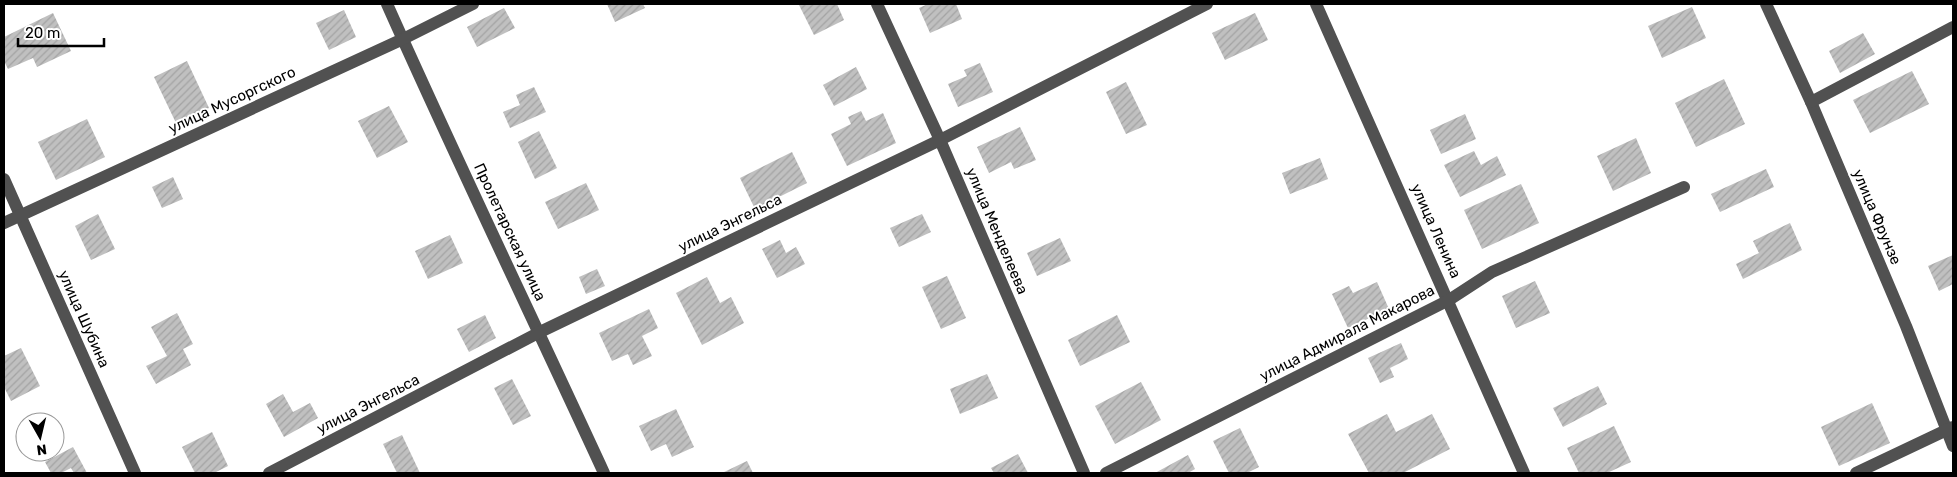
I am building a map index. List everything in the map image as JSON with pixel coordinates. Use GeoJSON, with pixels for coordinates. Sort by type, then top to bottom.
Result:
{"type":"FeatureCollection","features":[{"type":"Feature","properties":{"kind":"street","name":"Пролетарская улица"},"geometry":{"type":"LineString","coordinates":[[387,4],[604,473]]}},
{"type":"Feature","properties":{"kind":"street","name":"улица Мусоргского"},"geometry":{"type":"LineString","coordinates":[[4,223],[403,39],[474,4]]}},
{"type":"Feature","properties":{"kind":"street","name":"улица Менделеева"},"geometry":{"type":"LineString","coordinates":[[877,4],[940,140],[1084,473]]}},
{"type":"Feature","properties":{"kind":"street","name":"улица Энгельса"},"geometry":{"type":"LineString","coordinates":[[269,473],[540,332],[940,140],[1207,4]]}},
{"type":"Feature","properties":{"kind":"street","name":"улица Ленина"},"geometry":{"type":"LineString","coordinates":[[1316,4],[1449,300],[1524,473]]}},
{"type":"Feature","properties":{"kind":"street","name":"улица Фрунзе"},"geometry":{"type":"LineString","coordinates":[[1766,4],[1811,102],[1950,429],[1953,446]]}},
{"type":"Feature","properties":{"kind":"street"},"geometry":{"type":"LineString","coordinates":[[1811,102],[1953,27]]}},
{"type":"Feature","properties":{"kind":"street","name":"улица Шубина"},"geometry":{"type":"LineString","coordinates":[[4,179],[135,473]]}},
{"type":"Feature","properties":{"kind":"street","name":"улица Адмирала Макарова"},"geometry":{"type":"LineString","coordinates":[[1106,473],[1449,300],[1492,272],[1684,187]]}},
{"type":"Feature","properties":{"kind":"street"},"geometry":{"type":"LineString","coordinates":[[1856,473],[1950,429]]}},
{"type":"Feature","properties":{"kind":"building"},"geometry":{"type":"Polygon","coordinates":[[[607,4],[643,4],[645,8],[615,22],[607,4]]]}},
{"type":"Feature","properties":{"kind":"building"},"geometry":{"type":"Polygon","coordinates":[[[837,4],[844,20],[814,35],[799,5],[837,4]]]}},
{"type":"Feature","properties":{"kind":"building"},"geometry":{"type":"Polygon","coordinates":[[[928,4],[956,4],[962,19],[930,33],[919,8],[928,4]]]}},
{"type":"Feature","properties":{"kind":"building"},"geometry":{"type":"Polygon","coordinates":[[[1692,7],[1706,38],[1662,58],[1648,26],[1692,7]]]}},
{"type":"Feature","properties":{"kind":"building"},"geometry":{"type":"Polygon","coordinates":[[[504,8],[515,28],[477,47],[467,27],[504,8]]]}},
{"type":"Feature","properties":{"kind":"building"},"geometry":{"type":"Polygon","coordinates":[[[344,10],[356,37],[329,50],[316,23],[344,10]]]}},
{"type":"Feature","properties":{"kind":"building"},"geometry":{"type":"Polygon","coordinates":[[[53,13],[71,51],[37,67],[33,58],[8,69],[4,61],[4,37],[53,13]]]}},
{"type":"Feature","properties":{"kind":"building"},"geometry":{"type":"Polygon","coordinates":[[[1255,13],[1268,40],[1225,60],[1212,33],[1255,13]]]}},
{"type":"Feature","properties":{"kind":"building"},"geometry":{"type":"Polygon","coordinates":[[[1863,33],[1875,54],[1840,73],[1829,51],[1863,33]]]}},
{"type":"Feature","properties":{"kind":"building"},"geometry":{"type":"Polygon","coordinates":[[[187,61],[209,108],[176,123],[154,77],[187,61]]]}},
{"type":"Feature","properties":{"kind":"building"},"geometry":{"type":"Polygon","coordinates":[[[980,63],[993,92],[958,107],[948,84],[967,76],[964,70],[980,63]]]}},
{"type":"Feature","properties":{"kind":"building"},"geometry":{"type":"Polygon","coordinates":[[[856,67],[867,89],[834,106],[823,85],[856,67]]]}},
{"type":"Feature","properties":{"kind":"building"},"geometry":{"type":"Polygon","coordinates":[[[1912,71],[1929,104],[1870,133],[1853,100],[1912,71]]]}},
{"type":"Feature","properties":{"kind":"building"},"geometry":{"type":"Polygon","coordinates":[[[1724,79],[1745,124],[1696,147],[1675,103],[1724,79]]]}},
{"type":"Feature","properties":{"kind":"building"},"geometry":{"type":"Polygon","coordinates":[[[1126,82],[1147,125],[1126,134],[1106,92],[1126,82]]]}},
{"type":"Feature","properties":{"kind":"building"},"geometry":{"type":"Polygon","coordinates":[[[534,87],[546,112],[510,128],[503,112],[520,105],[516,95],[534,87]]]}},
{"type":"Feature","properties":{"kind":"building"},"geometry":{"type":"Polygon","coordinates":[[[389,106],[408,142],[377,158],[358,121],[389,106]]]}},
{"type":"Feature","properties":{"kind":"building"},"geometry":{"type":"Polygon","coordinates":[[[861,111],[866,121],[883,113],[896,143],[847,166],[831,134],[851,124],[848,117],[861,111]]]}},
{"type":"Feature","properties":{"kind":"building"},"geometry":{"type":"Polygon","coordinates":[[[1465,114],[1476,139],[1441,154],[1430,130],[1465,114]]]}},
{"type":"Feature","properties":{"kind":"building"},"geometry":{"type":"Polygon","coordinates":[[[87,119],[105,157],[56,180],[38,142],[87,119]]]}},
{"type":"Feature","properties":{"kind":"building"},"geometry":{"type":"Polygon","coordinates":[[[1020,127],[1036,160],[1014,169],[1011,162],[989,173],[977,147],[1020,127]]]}},
{"type":"Feature","properties":{"kind":"building"},"geometry":{"type":"Polygon","coordinates":[[[539,131],[557,168],[535,179],[518,142],[539,131]]]}},
{"type":"Feature","properties":{"kind":"building"},"geometry":{"type":"Polygon","coordinates":[[[1636,138],[1651,173],[1613,191],[1597,156],[1636,138]]]}},
{"type":"Feature","properties":{"kind":"building"},"geometry":{"type":"Polygon","coordinates":[[[1474,151],[1481,165],[1497,156],[1506,175],[1460,197],[1444,165],[1474,151]]]}},
{"type":"Feature","properties":{"kind":"building"},"geometry":{"type":"Polygon","coordinates":[[[792,152],[807,183],[755,209],[740,178],[792,152]]]}},
{"type":"Feature","properties":{"kind":"building"},"geometry":{"type":"Polygon","coordinates":[[[1320,158],[1328,179],[1290,194],[1282,173],[1320,158]]]}},
{"type":"Feature","properties":{"kind":"building"},"geometry":{"type":"Polygon","coordinates":[[[1766,169],[1774,187],[1720,212],[1711,194],[1766,169]]]}},
{"type":"Feature","properties":{"kind":"building"},"geometry":{"type":"Polygon","coordinates":[[[173,177],[183,199],[162,208],[152,187],[173,177]]]}},
{"type":"Feature","properties":{"kind":"building"},"geometry":{"type":"Polygon","coordinates":[[[586,183],[599,210],[558,229],[545,202],[586,183]]]}},
{"type":"Feature","properties":{"kind":"building"},"geometry":{"type":"Polygon","coordinates":[[[1521,184],[1539,223],[1482,249],[1464,210],[1521,184]]]}},
{"type":"Feature","properties":{"kind":"building"},"geometry":{"type":"Polygon","coordinates":[[[98,214],[115,249],[91,260],[75,226],[98,214]]]}},
{"type":"Feature","properties":{"kind":"building"},"geometry":{"type":"Polygon","coordinates":[[[922,214],[931,232],[899,247],[890,228],[922,214]]]}},
{"type":"Feature","properties":{"kind":"building"},"geometry":{"type":"Polygon","coordinates":[[[1790,223],[1802,250],[1743,279],[1736,264],[1759,253],[1753,241],[1790,223]]]}},
{"type":"Feature","properties":{"kind":"building"},"geometry":{"type":"Polygon","coordinates":[[[450,235],[463,263],[428,279],[415,251],[450,235]]]}},
{"type":"Feature","properties":{"kind":"building"},"geometry":{"type":"Polygon","coordinates":[[[1060,238],[1071,261],[1037,276],[1027,253],[1060,238]]]}},
{"type":"Feature","properties":{"kind":"building"},"geometry":{"type":"Polygon","coordinates":[[[780,240],[786,253],[796,247],[805,264],[777,278],[762,249],[780,240]]]}},
{"type":"Feature","properties":{"kind":"building"},"geometry":{"type":"Polygon","coordinates":[[[1953,255],[1953,284],[1939,291],[1928,266],[1953,255]]]}},
{"type":"Feature","properties":{"kind":"building"},"geometry":{"type":"Polygon","coordinates":[[[597,269],[605,286],[586,294],[579,277],[597,269]]]}},
{"type":"Feature","properties":{"kind":"building"},"geometry":{"type":"Polygon","coordinates":[[[947,276],[966,318],[941,329],[922,287],[947,276]]]}},
{"type":"Feature","properties":{"kind":"building"},"geometry":{"type":"Polygon","coordinates":[[[707,277],[720,303],[731,297],[744,323],[702,345],[676,293],[707,277]]]}},
{"type":"Feature","properties":{"kind":"building"},"geometry":{"type":"Polygon","coordinates":[[[1535,281],[1550,313],[1516,328],[1502,296],[1535,281]]]}},
{"type":"Feature","properties":{"kind":"building"},"geometry":{"type":"Polygon","coordinates":[[[1377,282],[1389,309],[1348,328],[1332,294],[1349,286],[1353,293],[1377,282]]]}},
{"type":"Feature","properties":{"kind":"building"},"geometry":{"type":"Polygon","coordinates":[[[649,309],[658,328],[642,336],[652,356],[633,365],[628,354],[612,361],[599,333],[649,309]]]}},
{"type":"Feature","properties":{"kind":"building"},"geometry":{"type":"Polygon","coordinates":[[[177,313],[193,344],[183,349],[191,365],[156,384],[146,366],[167,356],[151,327],[177,313]]]}},
{"type":"Feature","properties":{"kind":"building"},"geometry":{"type":"Polygon","coordinates":[[[485,315],[496,338],[469,352],[457,329],[485,315]]]}},
{"type":"Feature","properties":{"kind":"building"},"geometry":{"type":"Polygon","coordinates":[[[1117,315],[1130,342],[1080,366],[1068,340],[1117,315]]]}},
{"type":"Feature","properties":{"kind":"building"},"geometry":{"type":"Polygon","coordinates":[[[1401,343],[1408,359],[1390,368],[1394,377],[1380,383],[1368,358],[1401,343]]]}},
{"type":"Feature","properties":{"kind":"building"},"geometry":{"type":"Polygon","coordinates":[[[21,348],[40,386],[11,401],[4,387],[4,356],[21,348]]]}},
{"type":"Feature","properties":{"kind":"building"},"geometry":{"type":"Polygon","coordinates":[[[987,374],[998,398],[960,414],[950,389],[987,374]]]}},
{"type":"Feature","properties":{"kind":"building"},"geometry":{"type":"Polygon","coordinates":[[[512,379],[531,416],[513,425],[494,388],[512,379]]]}},
{"type":"Feature","properties":{"kind":"building"},"geometry":{"type":"Polygon","coordinates":[[[1141,382],[1161,420],[1115,444],[1095,406],[1141,382]]]}},
{"type":"Feature","properties":{"kind":"building"},"geometry":{"type":"Polygon","coordinates":[[[1598,386],[1607,404],[1563,427],[1553,408],[1598,386]]]}},
{"type":"Feature","properties":{"kind":"building"},"geometry":{"type":"Polygon","coordinates":[[[283,394],[293,412],[310,403],[318,418],[284,437],[266,404],[283,394]]]}},
{"type":"Feature","properties":{"kind":"building"},"geometry":{"type":"Polygon","coordinates":[[[1872,403],[1890,443],[1839,466],[1821,427],[1872,403]]]}},
{"type":"Feature","properties":{"kind":"building"},"geometry":{"type":"Polygon","coordinates":[[[676,409],[694,447],[672,457],[666,444],[651,451],[639,426],[676,409]]]}},
{"type":"Feature","properties":{"kind":"building"},"geometry":{"type":"Polygon","coordinates":[[[1387,414],[1396,432],[1432,414],[1450,449],[1403,473],[1369,473],[1348,434],[1387,414]]]}},
{"type":"Feature","properties":{"kind":"building"},"geometry":{"type":"Polygon","coordinates":[[[1614,426],[1631,462],[1607,473],[1579,473],[1567,448],[1614,426]]]}},
{"type":"Feature","properties":{"kind":"building"},"geometry":{"type":"Polygon","coordinates":[[[1240,428],[1259,467],[1247,473],[1229,473],[1213,441],[1240,428]]]}},
{"type":"Feature","properties":{"kind":"building"},"geometry":{"type":"Polygon","coordinates":[[[212,432],[228,466],[214,473],[195,473],[182,447],[212,432]]]}},
{"type":"Feature","properties":{"kind":"building"},"geometry":{"type":"Polygon","coordinates":[[[402,435],[420,473],[397,473],[383,444],[402,435]]]}},
{"type":"Feature","properties":{"kind":"building"},"geometry":{"type":"Polygon","coordinates":[[[73,447],[87,473],[74,473],[71,468],[61,473],[51,473],[45,462],[65,462],[65,451],[73,447]]]}},
{"type":"Feature","properties":{"kind":"building"},"geometry":{"type":"Polygon","coordinates":[[[1018,454],[1028,473],[994,473],[991,468],[1018,454]]]}},
{"type":"Feature","properties":{"kind":"building"},"geometry":{"type":"Polygon","coordinates":[[[1188,455],[1195,469],[1188,473],[1155,473],[1188,455]]]}},
{"type":"Feature","properties":{"kind":"building"},"geometry":{"type":"Polygon","coordinates":[[[747,461],[753,473],[722,473],[747,461]]]}}]}
